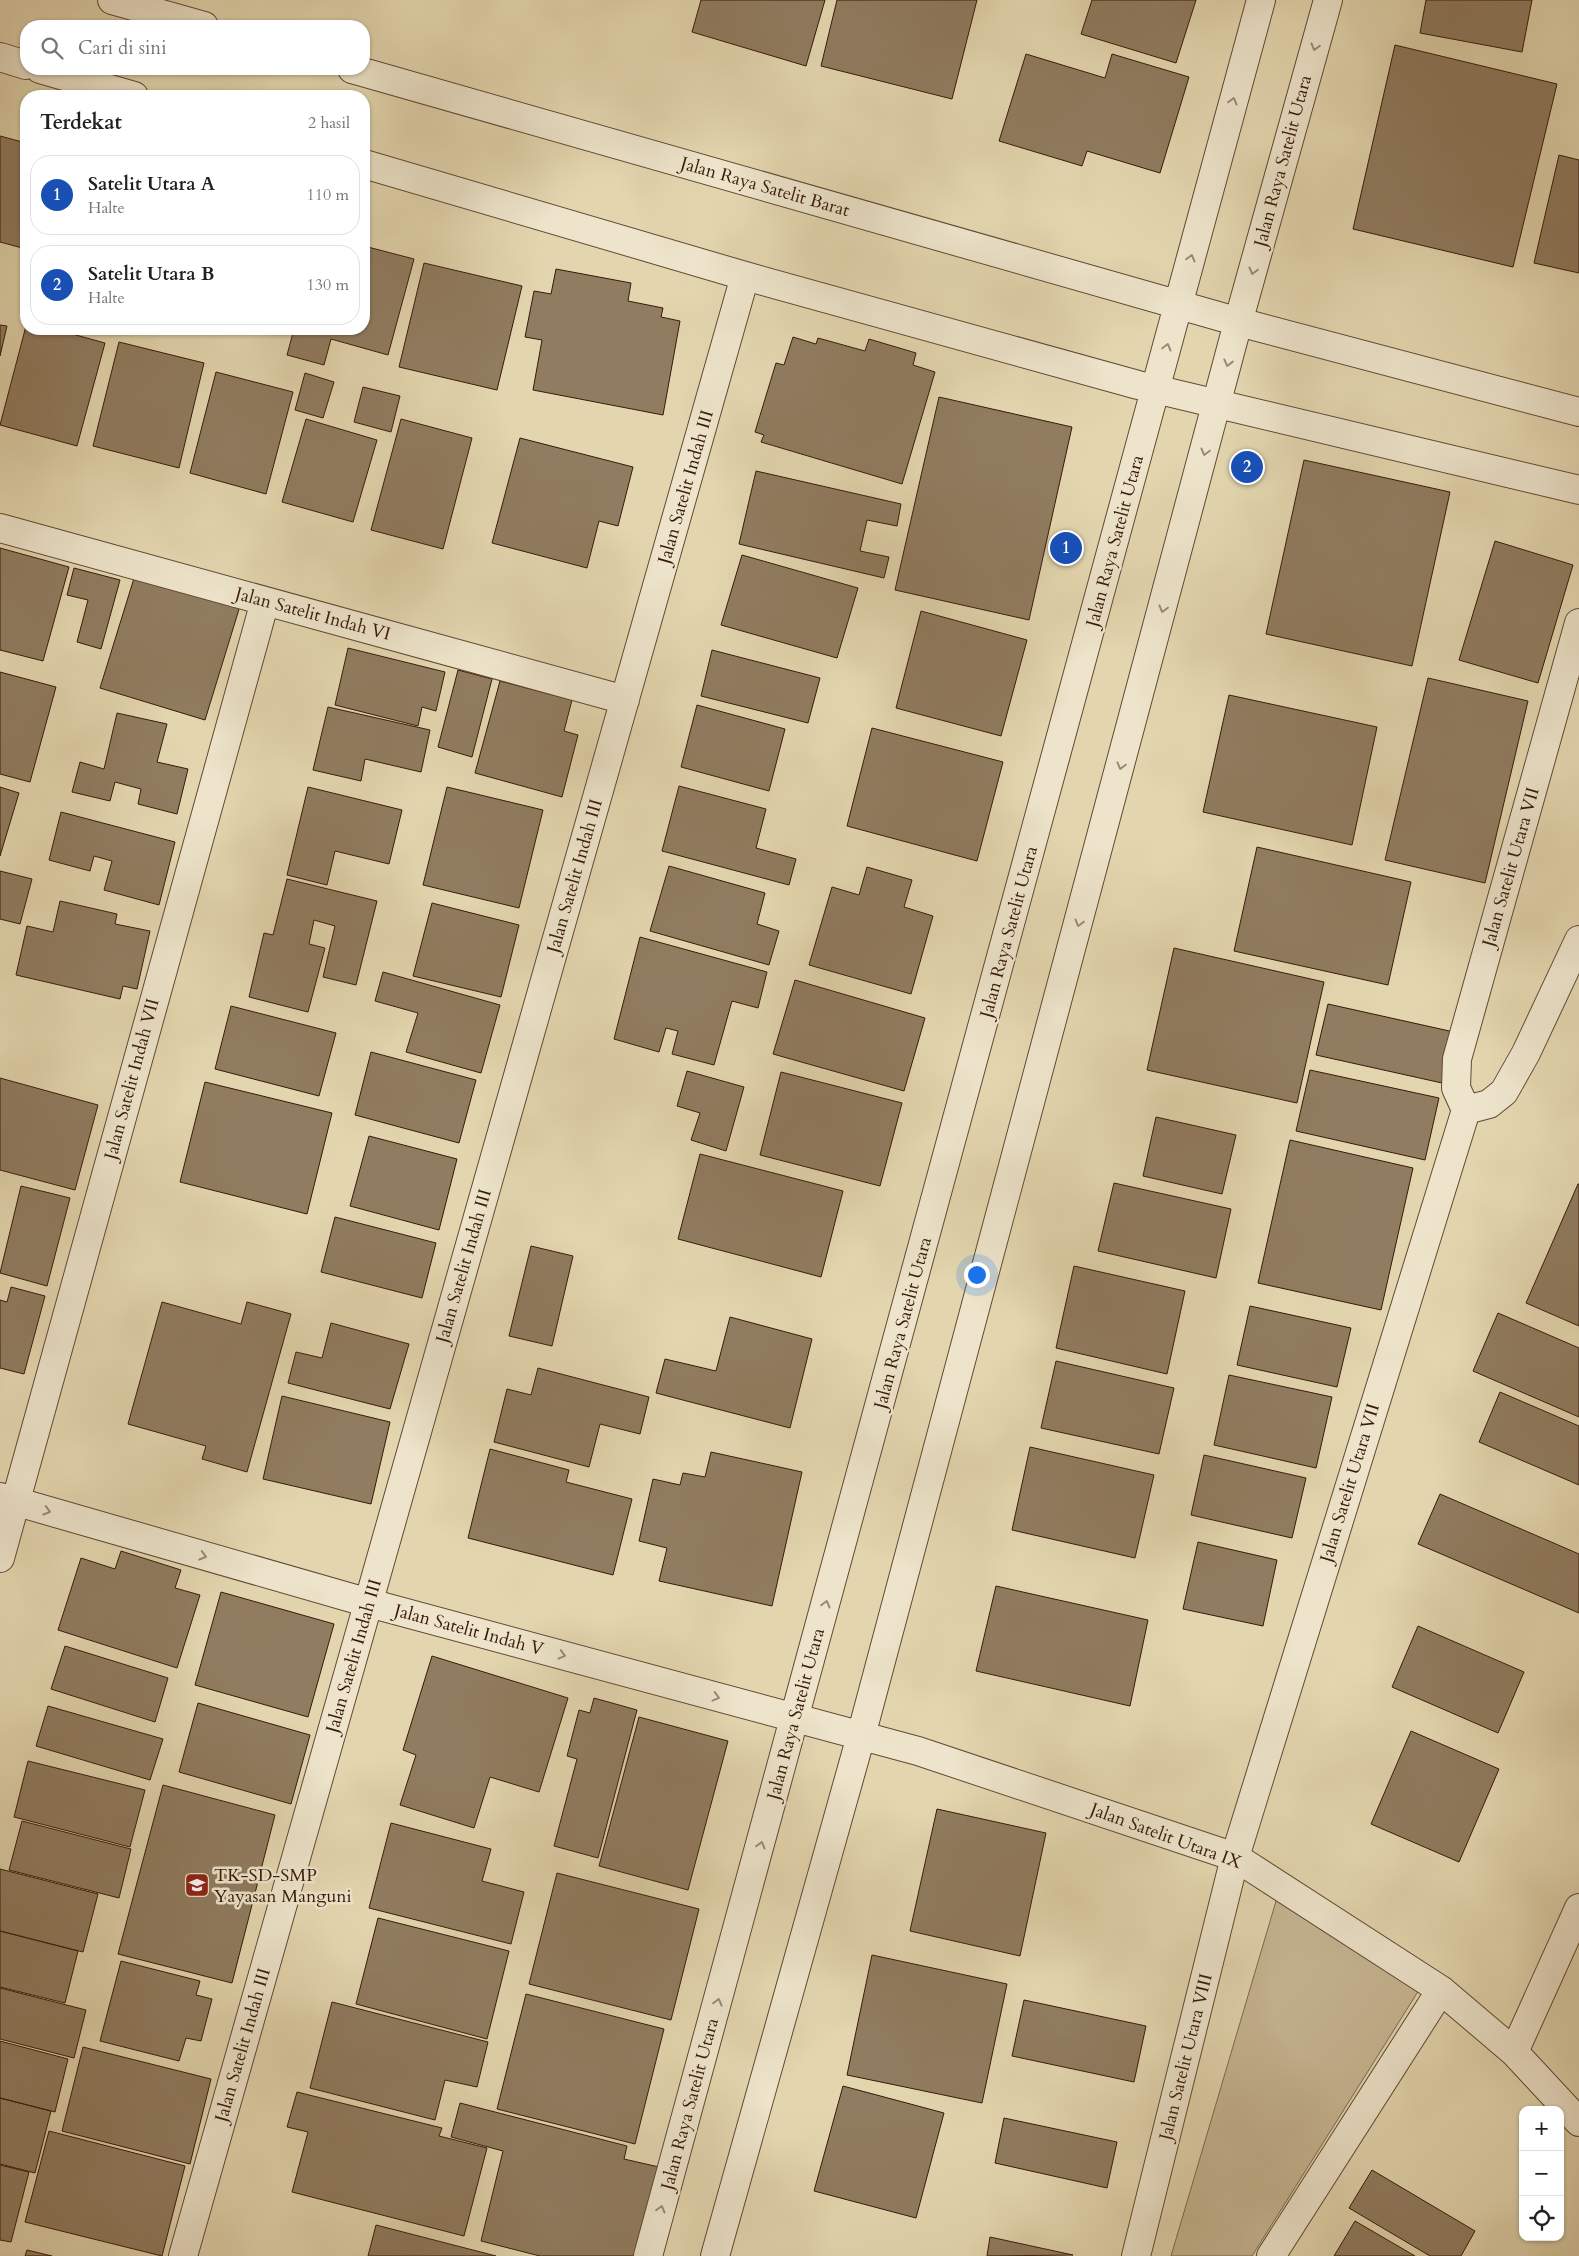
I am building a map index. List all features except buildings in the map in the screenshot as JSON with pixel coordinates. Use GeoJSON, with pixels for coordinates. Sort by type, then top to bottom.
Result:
{"type":"FeatureCollection","features":[{"type":"Feature","properties":{"kind":"street"},"geometry":{"type":"LineString","coordinates":[[112,0],[183,20]]}},
{"type":"Feature","properties":{"kind":"street","name":"Jalan Raya Satelit Utara"},"geometry":{"type":"LineString","coordinates":[[648,2256],[1261,0]]}},
{"type":"Feature","properties":{"kind":"street","name":"Jalan Raya Satelit Utara"},"geometry":{"type":"LineString","coordinates":[[715,2256],[861,1736],[1239,322],[1328,0]]}},
{"type":"Feature","properties":{"kind":"street"},"geometry":{"type":"LineString","coordinates":[[0,57],[20,63]]}},
{"type":"Feature","properties":{"kind":"street","name":"Jalan Raya Satelit Barat"},"geometry":{"type":"LineString","coordinates":[[370,74],[1178,305]]}},
{"type":"Feature","properties":{"kind":"street"},"geometry":{"type":"LineString","coordinates":[[61,75],[113,90]]}},
{"type":"Feature","properties":{"kind":"street"},"geometry":{"type":"LineString","coordinates":[[370,166],[745,276],[1156,389],[1579,490]]}},
{"type":"Feature","properties":{"kind":"street","name":"Jalan Satelit Indah III"},"geometry":{"type":"LineString","coordinates":[[184,2256],[745,276]]}},
{"type":"Feature","properties":{"kind":"street"},"geometry":{"type":"LineString","coordinates":[[1178,305],[1579,412]]}},
{"type":"Feature","properties":{"kind":"street","name":"Jalan Satelit Indah VI"},"geometry":{"type":"LineString","coordinates":[[0,528],[625,700]]}},
{"type":"Feature","properties":{"kind":"street","name":"Jalan Satelit Indah VII"},"geometry":{"type":"LineString","coordinates":[[0,1558],[8,1500],[265,601]]}},
{"type":"Feature","properties":{"kind":"street","name":"Jalan Satelit Utara VII"},"geometry":{"type":"LineString","coordinates":[[1235,1857],[1466,1110],[1456,1088],[1457,1059],[1579,624]]}},
{"type":"Feature","properties":{"kind":"street"},"geometry":{"type":"LineString","coordinates":[[1466,1110],[1489,1104],[1504,1092],[1526,1053],[1579,940]]}},
{"type":"Feature","properties":{"kind":"street","name":"Jalan Satelit Indah V"},"geometry":{"type":"LineString","coordinates":[[8,1500],[369,1603],[795,1718]]}},
{"type":"Feature","properties":{"kind":"street","name":"Jalan Satelit Utara IX"},"geometry":{"type":"LineString","coordinates":[[795,1718],[918,1751],[1235,1857],[1441,1990],[1514,2052],[1579,2122]]}},
{"type":"Feature","properties":{"kind":"street","name":"Jalan Satelit Utara VIII"},"geometry":{"type":"LineString","coordinates":[[1136,2256],[1235,1857]]}},
{"type":"Feature","properties":{"kind":"street"},"geometry":{"type":"LineString","coordinates":[[1514,2052],[1579,1908]]}},
{"type":"Feature","properties":{"kind":"street"},"geometry":{"type":"LineString","coordinates":[[1271,2256],[1441,1990]]}},
{"type":"Feature","properties":{"kind":"shaded area"},"geometry":{"type":"Polygon","coordinates":[[[1279,1891],[1419,1990],[1252,2256],[1171,2256],[1279,1891]]]}},
{"type":"Feature","properties":{"kind":"place","name":"Satelit Utara B"},"geometry":{"type":"Point","coordinates":[1247,467]}},
{"type":"Feature","properties":{"kind":"place","name":"Satelit Utara A"},"geometry":{"type":"Point","coordinates":[1066,548]}},
{"type":"Feature","properties":{"kind":"place","name":"TK-SD-SMP Yayasan Manguni"},"geometry":{"type":"Point","coordinates":[197,1885]}}]}
